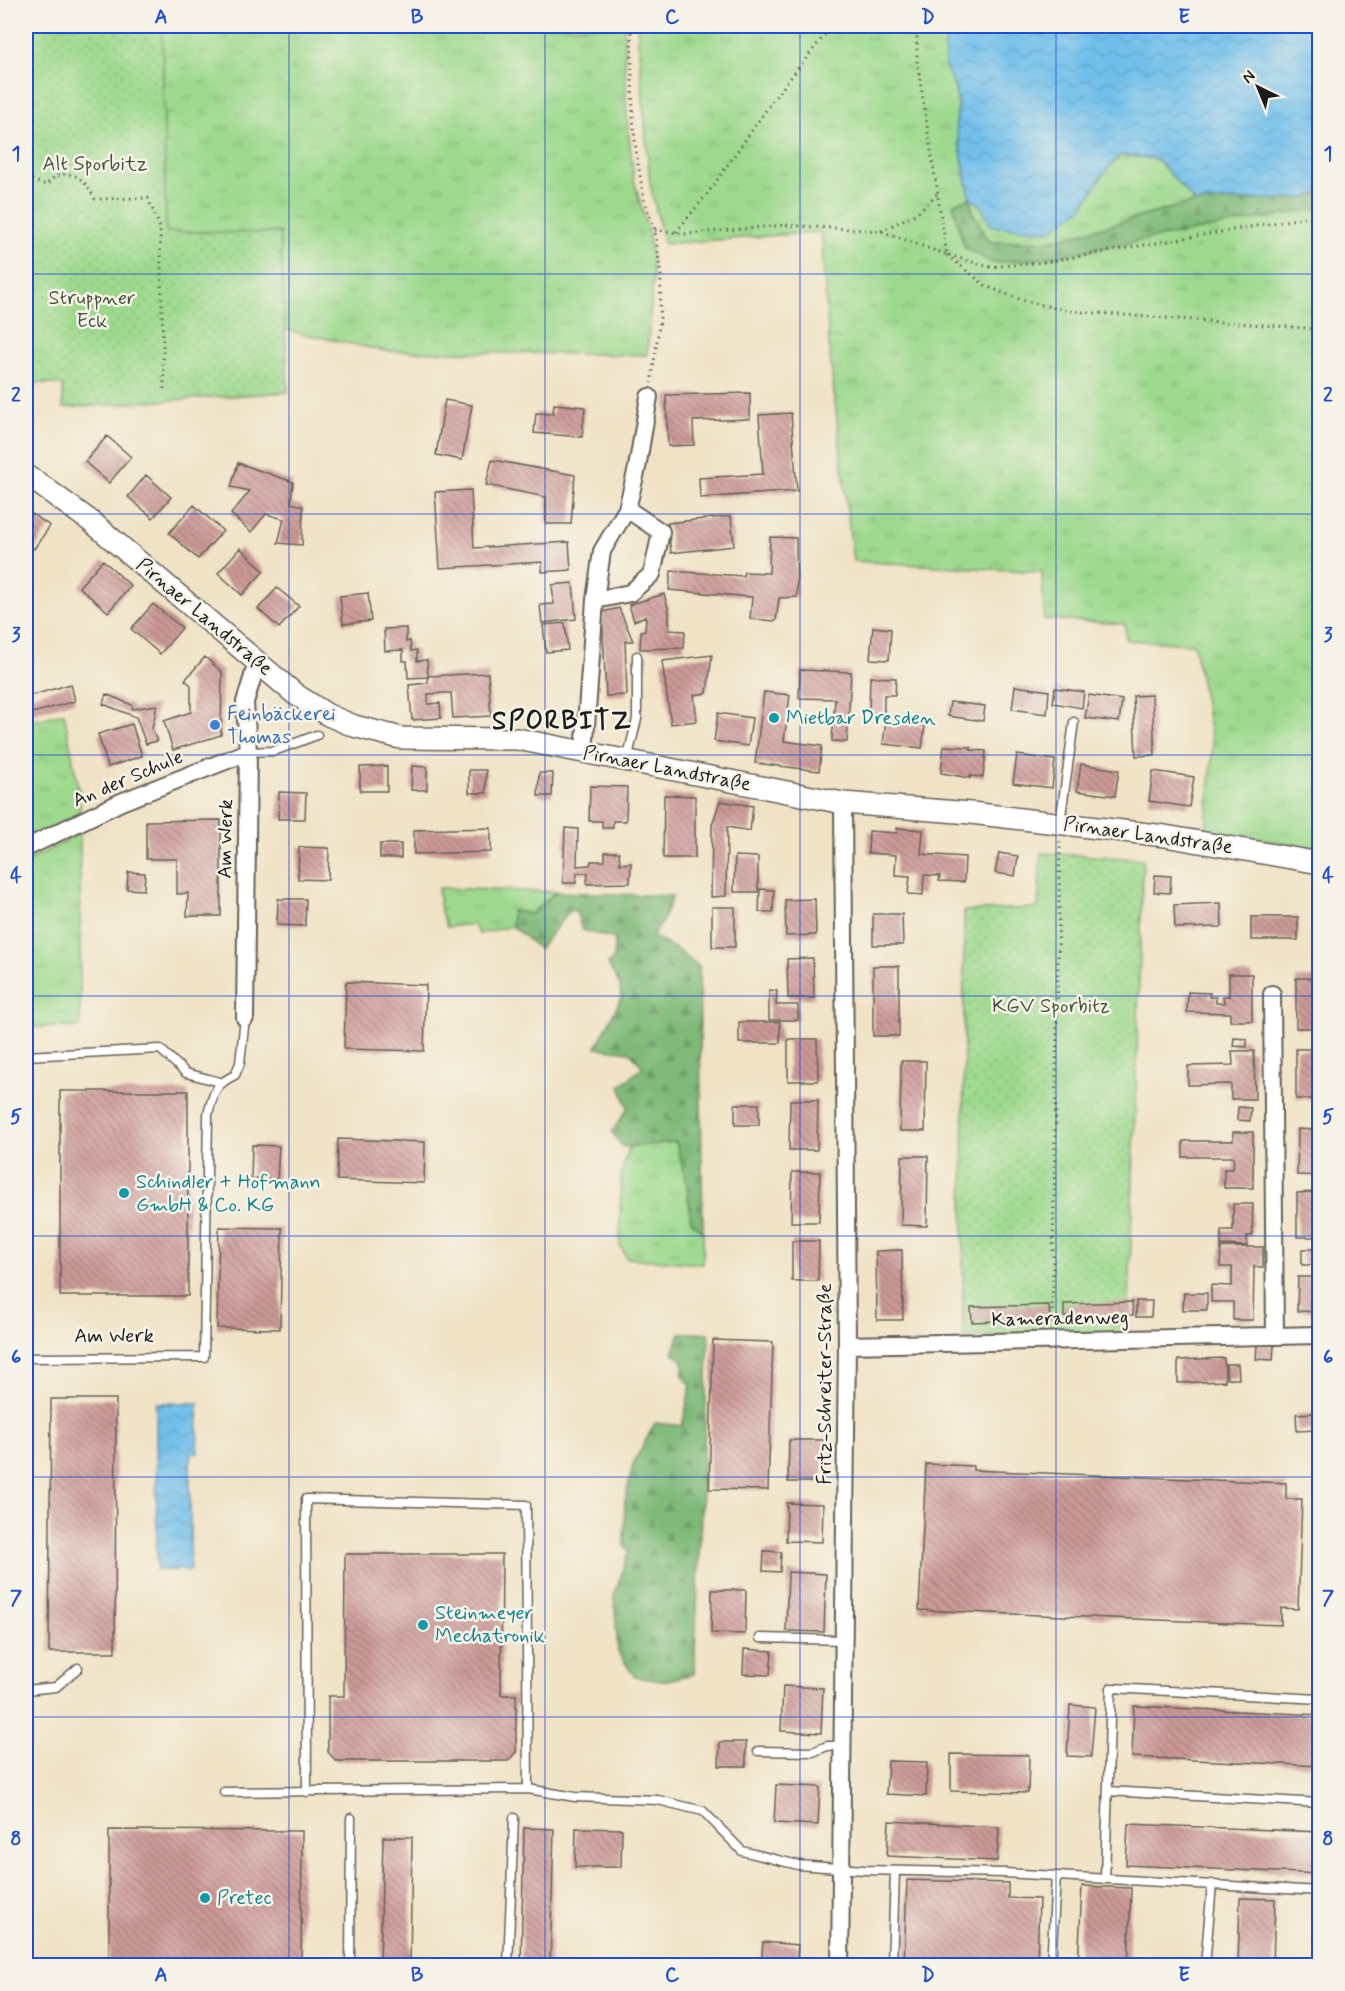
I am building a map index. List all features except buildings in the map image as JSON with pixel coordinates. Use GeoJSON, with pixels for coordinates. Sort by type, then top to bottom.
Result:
{"type":"FeatureCollection","features":[{"type":"Feature","properties":{"kind":"street"},"geometry":{"type":"LineString","coordinates":[[584,753],[595,600],[602,551],[627,509],[637,468],[649,398]]}},
{"type":"Feature","properties":{"kind":"street","name":"Pirnaer Landstraße"},"geometry":{"type":"LineString","coordinates":[[26,476],[93,523],[295,694],[328,715],[354,726],[401,738],[517,739],[843,803],[971,813],[1165,836],[1320,863]]}},
{"type":"Feature","properties":{"kind":"street"},"geometry":{"type":"LineString","coordinates":[[595,600],[630,593],[652,574],[661,532],[627,509]]}},
{"type":"Feature","properties":{"kind":"street","name":"Am Werk"},"geometry":{"type":"LineString","coordinates":[[245,1018],[248,752],[245,702],[256,663]]}},
{"type":"Feature","properties":{"kind":"street","name":"An der Schule"},"geometry":{"type":"LineString","coordinates":[[26,848],[121,802],[248,752]]}},
{"type":"Feature","properties":{"kind":"street","name":"Fritz-Schreiter-Straße"},"geometry":{"type":"LineString","coordinates":[[840,1965],[847,1345],[843,803]]}},
{"type":"Feature","properties":{"kind":"street"},"geometry":{"type":"LineString","coordinates":[[1272,994],[1275,1335]]}},
{"type":"Feature","properties":{"kind":"street","name":"Kameradenweg"},"geometry":{"type":"LineString","coordinates":[[847,1345],[1320,1335]]}},
{"type":"Feature","properties":{"kind":"lane"},"geometry":{"type":"LineString","coordinates":[[627,760],[637,719],[637,656]]}},
{"type":"Feature","properties":{"kind":"lane"},"geometry":{"type":"LineString","coordinates":[[1060,824],[1074,722]]}},
{"type":"Feature","properties":{"kind":"lane"},"geometry":{"type":"LineString","coordinates":[[248,752],[274,750],[317,735]]}},
{"type":"Feature","properties":{"kind":"lane"},"geometry":{"type":"LineString","coordinates":[[26,1056],[160,1049],[186,1073],[220,1082],[236,1075],[240,1064],[245,1018]]}},
{"type":"Feature","properties":{"kind":"lane","name":"Am Werk"},"geometry":{"type":"LineString","coordinates":[[26,1358],[204,1357],[208,1114],[220,1082]]}},
{"type":"Feature","properties":{"kind":"lane"},"geometry":{"type":"LineString","coordinates":[[307,1792],[306,1499],[526,1505],[528,1789]]}},
{"type":"Feature","properties":{"kind":"lane"},"geometry":{"type":"LineString","coordinates":[[760,1638],[845,1640]]}},
{"type":"Feature","properties":{"kind":"lane"},"geometry":{"type":"LineString","coordinates":[[26,1690],[56,1687],[78,1668]]}},
{"type":"Feature","properties":{"kind":"lane"},"geometry":{"type":"LineString","coordinates":[[1105,1879],[1111,1688],[1320,1699]]}},
{"type":"Feature","properties":{"kind":"lane"},"geometry":{"type":"LineString","coordinates":[[758,1751],[813,1752],[827,1746],[844,1746]]}},
{"type":"Feature","properties":{"kind":"lane"},"geometry":{"type":"LineString","coordinates":[[224,1792],[528,1789],[574,1797],[658,1800],[703,1811],[742,1851],[798,1865],[895,1871],[1005,1872],[1320,1891]]}},
{"type":"Feature","properties":{"kind":"lane"},"geometry":{"type":"LineString","coordinates":[[1108,1791],[1320,1803]]}},
{"type":"Feature","properties":{"kind":"lane"},"geometry":{"type":"LineString","coordinates":[[350,1965],[351,1818]]}},
{"type":"Feature","properties":{"kind":"lane"},"geometry":{"type":"LineString","coordinates":[[508,1965],[514,1818]]}},
{"type":"Feature","properties":{"kind":"lane"},"geometry":{"type":"LineString","coordinates":[[892,1965],[895,1871]]}},
{"type":"Feature","properties":{"kind":"lane"},"geometry":{"type":"LineString","coordinates":[[1051,1965],[1056,1876]]}},
{"type":"Feature","properties":{"kind":"lane"},"geometry":{"type":"LineString","coordinates":[[1204,1965],[1212,1884]]}},
{"type":"Feature","properties":{"kind":"path"},"geometry":{"type":"LineString","coordinates":[[631,26],[636,151],[644,200],[654,230],[661,277],[660,320],[649,398]]}},
{"type":"Feature","properties":{"kind":"path"},"geometry":{"type":"LineString","coordinates":[[676,232],[708,193],[776,96],[832,26]]}},
{"type":"Feature","properties":{"kind":"path"},"geometry":{"type":"LineString","coordinates":[[917,26],[917,60],[947,255],[986,286],[1022,300],[1067,311],[1320,329]]}},
{"type":"Feature","properties":{"kind":"path"},"geometry":{"type":"LineString","coordinates":[[26,157],[26,178],[46,185],[58,176],[74,175],[88,185],[95,199],[148,198],[160,228],[164,391]]}},
{"type":"Feature","properties":{"kind":"path"},"geometry":{"type":"LineString","coordinates":[[881,231],[917,213],[937,194]]}},
{"type":"Feature","properties":{"kind":"path"},"geometry":{"type":"LineString","coordinates":[[654,230],[686,234],[786,225],[881,231],[947,255],[989,267],[1046,262],[1320,215]]}},
{"type":"Feature","properties":{"kind":"path"},"geometry":{"type":"LineString","coordinates":[[1052,1340],[1060,824]]}},
{"type":"Feature","properties":{"kind":"green space","name":"Alt Sporbitz"},"geometry":{"type":"Polygon","coordinates":[[[26,26],[162,26],[166,232],[280,233],[288,392],[63,408],[63,385],[26,382],[26,26]]]}},
{"type":"Feature","properties":{"kind":"green space"},"geometry":{"type":"Polygon","coordinates":[[[162,26],[624,26],[627,119],[634,180],[649,235],[653,277],[647,355],[385,351],[285,330],[280,233],[166,232],[162,26]]]}},
{"type":"Feature","properties":{"kind":"green space"},"geometry":{"type":"Polygon","coordinates":[[[637,26],[945,26],[945,66],[955,88],[958,103],[956,125],[970,198],[953,204],[992,263],[1046,258],[1319,208],[1319,849],[1206,830],[1213,745],[1194,644],[1126,640],[1125,624],[1044,619],[1042,572],[853,561],[830,357],[821,232],[664,244],[650,184],[637,26]]]}},
{"type":"Feature","properties":{"kind":"green space"},"geometry":{"type":"Polygon","coordinates":[[[1120,155],[1157,159],[1195,202],[1051,241],[990,242],[973,214],[970,198],[980,204],[992,226],[1083,207],[1103,174],[1120,155]]]}},
{"type":"Feature","properties":{"kind":"green space"},"geometry":{"type":"Polygon","coordinates":[[[1320,193],[1319,208],[1046,258],[992,263],[964,247],[953,204],[970,198],[973,214],[990,242],[1051,241],[1195,202],[1303,198],[1320,193]]]}},
{"type":"Feature","properties":{"kind":"green space"},"geometry":{"type":"Polygon","coordinates":[[[64,713],[79,791],[80,813],[26,842],[26,723],[64,713]]]}},
{"type":"Feature","properties":{"kind":"green space"},"geometry":{"type":"Polygon","coordinates":[[[80,833],[80,1027],[26,1027],[26,862],[80,833]]]}},
{"type":"Feature","properties":{"kind":"green space","name":"KGV Sporbitz"},"geometry":{"type":"Polygon","coordinates":[[[1041,853],[1143,859],[1128,1336],[963,1337],[964,911],[1038,908],[1041,853]]]}},
{"type":"Feature","properties":{"kind":"green space"},"geometry":{"type":"Polygon","coordinates":[[[438,888],[556,892],[531,914],[512,911],[512,926],[479,934],[473,924],[447,927],[441,912],[438,888]]]}},
{"type":"Feature","properties":{"kind":"green space"},"geometry":{"type":"Polygon","coordinates":[[[556,892],[673,896],[661,924],[652,936],[699,966],[703,1232],[691,1221],[687,1185],[676,1142],[623,1147],[612,1132],[628,1108],[620,1086],[643,1067],[630,1052],[596,1048],[621,998],[620,986],[608,964],[614,957],[615,939],[582,930],[576,911],[570,910],[539,949],[512,926],[512,911],[531,914],[556,892]]]}},
{"type":"Feature","properties":{"kind":"green space"},"geometry":{"type":"Polygon","coordinates":[[[676,1141],[687,1185],[691,1221],[703,1232],[703,1264],[627,1258],[620,1245],[621,1174],[629,1147],[676,1141]]]}},
{"type":"Feature","properties":{"kind":"green space"},"geometry":{"type":"Polygon","coordinates":[[[680,1333],[709,1333],[694,1674],[663,1681],[635,1677],[618,1652],[614,1596],[629,1551],[624,1546],[625,1501],[633,1464],[655,1423],[682,1426],[691,1385],[683,1376],[683,1361],[673,1353],[680,1333]]]}},
{"type":"Feature","properties":{"kind":"water"},"geometry":{"type":"Polygon","coordinates":[[[945,26],[1319,26],[1319,193],[1303,198],[1195,202],[1157,159],[1120,155],[1103,174],[1083,207],[1049,231],[992,226],[980,204],[970,198],[956,125],[958,103],[955,88],[945,66],[945,26]]]}},
{"type":"Feature","properties":{"kind":"water"},"geometry":{"type":"Polygon","coordinates":[[[156,1403],[198,1403],[198,1453],[190,1454],[190,1570],[157,1570],[156,1403]]]}},
{"type":"Feature","properties":{"kind":"place","name":"Mietbar Dresden"},"geometry":{"type":"Point","coordinates":[774,718]}},
{"type":"Feature","properties":{"kind":"place","name":"Feinbäckerei Thomas"},"geometry":{"type":"Point","coordinates":[215,725]}},
{"type":"Feature","properties":{"kind":"place","name":"Schindler + Hofmann GmbH & Co. KG"},"geometry":{"type":"Point","coordinates":[124,1193]}},
{"type":"Feature","properties":{"kind":"place","name":"Steinmeyer Mechatronik"},"geometry":{"type":"Point","coordinates":[423,1625]}},
{"type":"Feature","properties":{"kind":"place","name":"Pretec"},"geometry":{"type":"Point","coordinates":[205,1898]}},
{"type":"Feature","properties":{"kind":"district","name":"SPORBITZ"},"geometry":{"type":"Point","coordinates":[562,722]}},
{"type":"Feature","properties":{"kind":"park label","name":"Struppner Eck"},"geometry":{"type":"Point","coordinates":[92,310]}}]}
